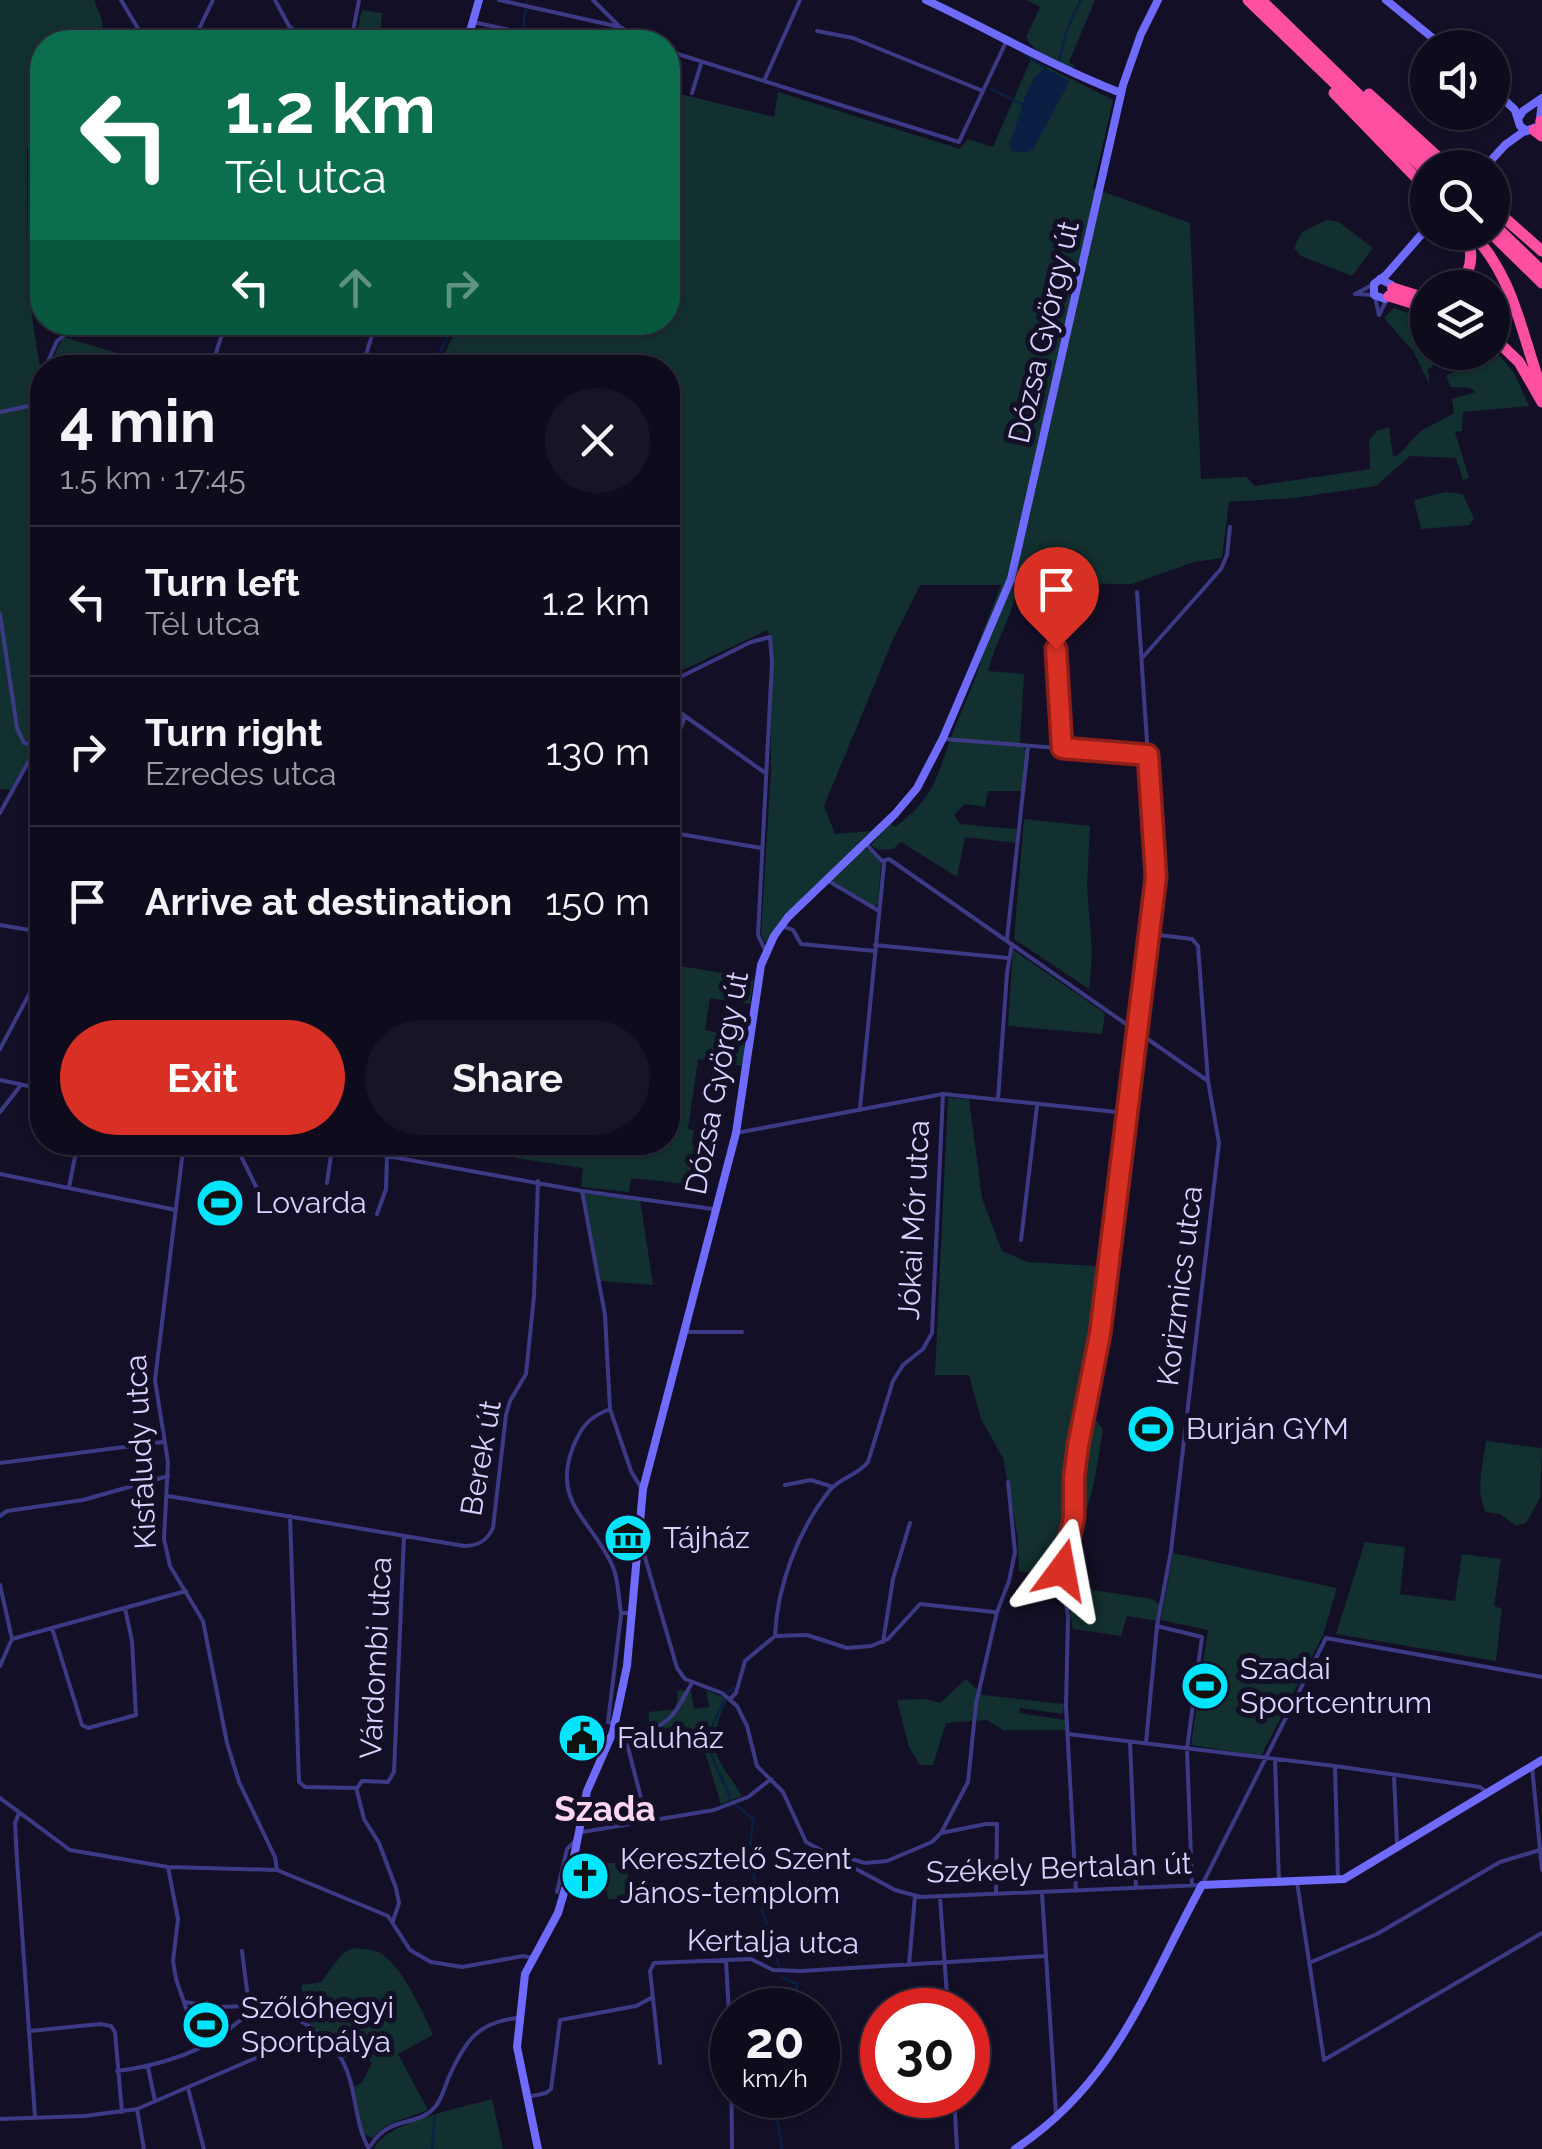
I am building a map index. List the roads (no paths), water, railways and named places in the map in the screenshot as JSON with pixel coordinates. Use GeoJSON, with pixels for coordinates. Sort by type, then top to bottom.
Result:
{"type":"FeatureCollection","features":[{"type":"Feature","properties":{"kind":"highway"},"geometry":{"type":"LineString","coordinates":[[1248,0],[1410,156]]}},
{"type":"Feature","properties":{"kind":"highway"},"geometry":{"type":"LineString","coordinates":[[1261,0],[1415,150]]}},
{"type":"Feature","properties":{"kind":"highway"},"geometry":{"type":"LineString","coordinates":[[1264,16],[1410,171]]}},
{"type":"Feature","properties":{"kind":"highway"},"geometry":{"type":"LineString","coordinates":[[1278,17],[1430,150]]}},
{"type":"Feature","properties":{"kind":"highway"},"geometry":{"type":"LineString","coordinates":[[1510,221],[1542,235]]}},
{"type":"Feature","properties":{"kind":"highway"},"geometry":{"type":"LineString","coordinates":[[1510,223],[1542,251]]}},
{"type":"Feature","properties":{"kind":"highway"},"geometry":{"type":"LineString","coordinates":[[1510,241],[1542,271]]}},
{"type":"Feature","properties":{"kind":"highway"},"geometry":{"type":"LineString","coordinates":[[1484,250],[1511,290],[1542,390]]}},
{"type":"Feature","properties":{"kind":"highway"},"geometry":{"type":"LineString","coordinates":[[1508,250],[1542,283]]}},
{"type":"Feature","properties":{"kind":"highway"},"geometry":{"type":"LineString","coordinates":[[1390,292],[1410,296]]}},
{"type":"Feature","properties":{"kind":"highway"},"geometry":{"type":"LineString","coordinates":[[1390,292],[1410,300]]}},
{"type":"Feature","properties":{"kind":"highway"},"geometry":{"type":"LineString","coordinates":[[1510,353],[1542,402]]}},
{"type":"Feature","properties":{"kind":"main road"},"geometry":{"type":"LineString","coordinates":[[471,30],[479,0]]}},
{"type":"Feature","properties":{"kind":"main road"},"geometry":{"type":"LineString","coordinates":[[926,0],[1009,38],[1053,65],[1121,93]]}},
{"type":"Feature","properties":{"kind":"main road","name":"Dózsa György út"},"geometry":{"type":"LineString","coordinates":[[538,2149],[517,2047],[525,1974],[558,1913],[587,1791],[614,1728],[627,1666],[644,1489],[736,1133],[756,986],[766,952],[782,926],[908,800],[943,738],[1011,578],[1121,93],[1140,34],[1158,0]]}},
{"type":"Feature","properties":{"kind":"main road"},"geometry":{"type":"LineString","coordinates":[[1386,0],[1423,30]]}},
{"type":"Feature","properties":{"kind":"main road"},"geometry":{"type":"LineString","coordinates":[[1492,88],[1527,109],[1533,125],[1514,110],[1492,88]]}},
{"type":"Feature","properties":{"kind":"main road"},"geometry":{"type":"LineString","coordinates":[[1527,109],[1542,100]]}},
{"type":"Feature","properties":{"kind":"main road"},"geometry":{"type":"LineString","coordinates":[[1500,150],[1533,125],[1542,100]]}},
{"type":"Feature","properties":{"kind":"main road"},"geometry":{"type":"LineString","coordinates":[[1527,109],[1533,125]]}},
{"type":"Feature","properties":{"kind":"main road"},"geometry":{"type":"LineString","coordinates":[[1390,292],[1375,296],[1377,281],[1410,247]]}},
{"type":"Feature","properties":{"kind":"main road"},"geometry":{"type":"LineString","coordinates":[[1390,292],[1405,253]]}},
{"type":"Feature","properties":{"kind":"main road"},"geometry":{"type":"LineString","coordinates":[[1377,281],[1390,292]]}},
{"type":"Feature","properties":{"kind":"main road","name":"Székely Bertalan út"},"geometry":{"type":"LineString","coordinates":[[1200,1883],[1338,1880],[1542,1760]]}},
{"type":"Feature","properties":{"kind":"main road"},"geometry":{"type":"LineString","coordinates":[[1015,2149],[1089,2086],[1116,2049],[1200,1883]]}},
{"type":"Feature","properties":{"kind":"street"},"geometry":{"type":"LineString","coordinates":[[121,0],[139,30]]}},
{"type":"Feature","properties":{"kind":"street"},"geometry":{"type":"LineString","coordinates":[[198,30],[213,0]]}},
{"type":"Feature","properties":{"kind":"street"},"geometry":{"type":"LineString","coordinates":[[285,0],[276,2],[293,30]]}},
{"type":"Feature","properties":{"kind":"street"},"geometry":{"type":"LineString","coordinates":[[353,30],[359,0]]}},
{"type":"Feature","properties":{"kind":"street"},"geometry":{"type":"LineString","coordinates":[[499,0],[623,29]]}},
{"type":"Feature","properties":{"kind":"street"},"geometry":{"type":"LineString","coordinates":[[593,0],[623,29]]}},
{"type":"Feature","properties":{"kind":"street"},"geometry":{"type":"LineString","coordinates":[[764,81],[800,0]]}},
{"type":"Feature","properties":{"kind":"street"},"geometry":{"type":"LineString","coordinates":[[473,22],[509,30]]}},
{"type":"Feature","properties":{"kind":"street"},"geometry":{"type":"LineString","coordinates":[[818,31],[853,38],[983,91]]}},
{"type":"Feature","properties":{"kind":"street"},"geometry":{"type":"LineString","coordinates":[[680,55],[960,142],[1009,38]]}},
{"type":"Feature","properties":{"kind":"street"},"geometry":{"type":"LineString","coordinates":[[692,93],[701,63]]}},
{"type":"Feature","properties":{"kind":"street"},"geometry":{"type":"LineString","coordinates":[[1377,281],[1355,294],[1375,296],[1378,314],[1390,292]]}},
{"type":"Feature","properties":{"kind":"street"},"geometry":{"type":"LineString","coordinates":[[0,412],[30,406]]}},
{"type":"Feature","properties":{"kind":"street"},"geometry":{"type":"LineString","coordinates":[[1143,658],[1221,569],[1230,528]]}},
{"type":"Feature","properties":{"kind":"street"},"geometry":{"type":"LineString","coordinates":[[1053,583],[1062,748]]}},
{"type":"Feature","properties":{"kind":"street"},"geometry":{"type":"LineString","coordinates":[[1076,1891],[1067,1611],[1062,1577],[1074,1518],[1078,1446],[1100,1334],[1156,860],[1137,592]]}},
{"type":"Feature","properties":{"kind":"street"},"geometry":{"type":"LineString","coordinates":[[0,614],[17,728],[22,740],[30,744]]}},
{"type":"Feature","properties":{"kind":"street"},"geometry":{"type":"LineString","coordinates":[[680,677],[751,642],[770,637],[772,662],[758,935],[766,952]]}},
{"type":"Feature","properties":{"kind":"street"},"geometry":{"type":"LineString","coordinates":[[680,712],[764,772]]}},
{"type":"Feature","properties":{"kind":"street"},"geometry":{"type":"LineString","coordinates":[[680,730],[685,716]]}},
{"type":"Feature","properties":{"kind":"street"},"geometry":{"type":"LineString","coordinates":[[943,738],[1148,755]]}},
{"type":"Feature","properties":{"kind":"street"},"geometry":{"type":"LineString","coordinates":[[998,1098],[1028,746]]}},
{"type":"Feature","properties":{"kind":"street"},"geometry":{"type":"LineString","coordinates":[[0,813],[30,763]]}},
{"type":"Feature","properties":{"kind":"street"},"geometry":{"type":"LineString","coordinates":[[680,834],[761,848]]}},
{"type":"Feature","properties":{"kind":"street"},"geometry":{"type":"LineString","coordinates":[[860,1108],[884,862],[865,842]]}},
{"type":"Feature","properties":{"kind":"street"},"geometry":{"type":"LineString","coordinates":[[884,862],[889,860],[1010,941],[1208,1082]]}},
{"type":"Feature","properties":{"kind":"street"},"geometry":{"type":"LineString","coordinates":[[827,880],[879,911]]}},
{"type":"Feature","properties":{"kind":"street"},"geometry":{"type":"LineString","coordinates":[[0,925],[30,930]]}},
{"type":"Feature","properties":{"kind":"street"},"geometry":{"type":"LineString","coordinates":[[782,926],[793,930],[802,944],[1008,958]]}},
{"type":"Feature","properties":{"kind":"street","name":"Korizmics utca"},"geometry":{"type":"LineString","coordinates":[[1146,1743],[1157,1626],[1171,1551],[1219,1144],[1208,1082],[1198,946],[1192,940],[1150,934]]}},
{"type":"Feature","properties":{"kind":"street"},"geometry":{"type":"LineString","coordinates":[[0,1049],[30,999]]}},
{"type":"Feature","properties":{"kind":"street"},"geometry":{"type":"LineString","coordinates":[[0,1080],[30,1087]]}},
{"type":"Feature","properties":{"kind":"street"},"geometry":{"type":"LineString","coordinates":[[0,1112],[21,1085]]}},
{"type":"Feature","properties":{"kind":"street"},"geometry":{"type":"LineString","coordinates":[[736,1133],[943,1094],[1126,1113]]}},
{"type":"Feature","properties":{"kind":"street","name":"Jókai Mór utca"},"geometry":{"type":"LineString","coordinates":[[775,1636],[781,1592],[798,1545],[833,1487],[868,1462],[893,1380],[903,1364],[923,1349],[932,1333],[943,1094]]}},
{"type":"Feature","properties":{"kind":"street"},"geometry":{"type":"LineString","coordinates":[[1021,1240],[1037,1104]]}},
{"type":"Feature","properties":{"kind":"street"},"geometry":{"type":"LineString","coordinates":[[68,1187],[75,1155]]}},
{"type":"Feature","properties":{"kind":"street","name":"Kisfaludy utca"},"geometry":{"type":"LineString","coordinates":[[182,1155],[155,1380],[168,1476],[163,1532],[166,1554],[203,1621],[227,1744],[277,1870]]}},
{"type":"Feature","properties":{"kind":"street"},"geometry":{"type":"LineString","coordinates":[[240,1155],[262,1198]]}},
{"type":"Feature","properties":{"kind":"street"},"geometry":{"type":"LineString","coordinates":[[327,1183],[331,1155]]}},
{"type":"Feature","properties":{"kind":"street"},"geometry":{"type":"LineString","coordinates":[[381,1155],[716,1210]]}},
{"type":"Feature","properties":{"kind":"street"},"geometry":{"type":"LineString","coordinates":[[377,1214],[386,1189],[387,1156]]}},
{"type":"Feature","properties":{"kind":"street"},"geometry":{"type":"LineString","coordinates":[[448,1179],[450,1166]]}},
{"type":"Feature","properties":{"kind":"street"},"geometry":{"type":"LineString","coordinates":[[0,1174],[176,1210]]}},
{"type":"Feature","properties":{"kind":"street","name":"Berek út"},"geometry":{"type":"LineString","coordinates":[[168,1496],[472,1546],[484,1541],[493,1528],[506,1415],[526,1374],[534,1296],[538,1182]]}},
{"type":"Feature","properties":{"kind":"street"},"geometry":{"type":"LineString","coordinates":[[582,1191],[605,1315],[610,1409],[631,1471],[644,1489]]}},
{"type":"Feature","properties":{"kind":"street"},"geometry":{"type":"LineString","coordinates":[[686,1332],[742,1332]]}},
{"type":"Feature","properties":{"kind":"street","name":"Dózsa György út"},"geometry":{"type":"LineString","coordinates":[[610,1409],[586,1422],[569,1458],[566,1482],[574,1507],[612,1564],[618,1581],[621,1613],[608,1722],[614,1728]]}},
{"type":"Feature","properties":{"kind":"street"},"geometry":{"type":"LineString","coordinates":[[0,1463],[163,1442]]}},
{"type":"Feature","properties":{"kind":"street"},"geometry":{"type":"LineString","coordinates":[[0,1516],[8,1510],[83,1500],[168,1476]]}},
{"type":"Feature","properties":{"kind":"street"},"geometry":{"type":"LineString","coordinates":[[786,1485],[811,1480],[833,1487]]}},
{"type":"Feature","properties":{"kind":"street"},"geometry":{"type":"LineString","coordinates":[[834,1859],[842,1856],[865,1863],[887,1861],[930,1844],[941,1833],[968,1782],[976,1704],[996,1612],[1010,1580],[1015,1552],[1008,1482]]}},
{"type":"Feature","properties":{"kind":"street"},"geometry":{"type":"LineString","coordinates":[[290,1516],[299,1774],[302,1786],[357,1788]]}},
{"type":"Feature","properties":{"kind":"street"},"geometry":{"type":"LineString","coordinates":[[883,1642],[893,1579],[910,1522]]}},
{"type":"Feature","properties":{"kind":"street","name":"Várdombi utca"},"geometry":{"type":"LineString","coordinates":[[393,1921],[399,1903],[396,1888],[379,1843],[364,1819],[357,1788],[362,1782],[388,1782],[394,1772],[404,1536]]}},
{"type":"Feature","properties":{"kind":"street"},"geometry":{"type":"LineString","coordinates":[[638,1536],[677,1668],[692,1683],[717,1690],[730,1699],[738,1688],[746,1661],[775,1636],[807,1635],[855,1649],[883,1642],[920,1604],[996,1612]]}},
{"type":"Feature","properties":{"kind":"street"},"geometry":{"type":"LineString","coordinates":[[0,1585],[3,1615],[12,1639],[0,1666]]}},
{"type":"Feature","properties":{"kind":"street"},"geometry":{"type":"LineString","coordinates":[[12,1639],[186,1591]]}},
{"type":"Feature","properties":{"kind":"street"},"geometry":{"type":"LineString","coordinates":[[52,1628],[82,1725],[88,1728],[136,1715],[132,1641],[124,1608]]}},
{"type":"Feature","properties":{"kind":"street"},"geometry":{"type":"LineString","coordinates":[[621,1613],[632,1612]]}},
{"type":"Feature","properties":{"kind":"street"},"geometry":{"type":"LineString","coordinates":[[1157,1626],[1202,1638],[1187,1748],[1200,1883]]}},
{"type":"Feature","properties":{"kind":"street"},"geometry":{"type":"LineString","coordinates":[[1200,1883],[1326,1638],[1542,1677]]}},
{"type":"Feature","properties":{"kind":"street"},"geometry":{"type":"LineString","coordinates":[[627,1744],[671,1718],[692,1683]]}},
{"type":"Feature","properties":{"kind":"street","name":"Székely Bertalan út"},"geometry":{"type":"LineString","coordinates":[[730,1699],[744,1718],[758,1766],[788,1800],[804,1840],[872,1879],[914,1896],[1200,1883]]}},
{"type":"Feature","properties":{"kind":"street"},"geometry":{"type":"LineString","coordinates":[[614,1728],[625,1734],[647,1822]]}},
{"type":"Feature","properties":{"kind":"street"},"geometry":{"type":"LineString","coordinates":[[1068,1734],[1480,1786],[1488,1792]]}},
{"type":"Feature","properties":{"kind":"street"},"geometry":{"type":"LineString","coordinates":[[1130,1742],[1136,1886]]}},
{"type":"Feature","properties":{"kind":"street"},"geometry":{"type":"LineString","coordinates":[[1275,1758],[1279,1883]]}},
{"type":"Feature","properties":{"kind":"street"},"geometry":{"type":"LineString","coordinates":[[1335,1766],[1338,1880]]}},
{"type":"Feature","properties":{"kind":"street"},"geometry":{"type":"LineString","coordinates":[[1532,1766],[1542,1870]]}},
{"type":"Feature","properties":{"kind":"street"},"geometry":{"type":"LineString","coordinates":[[1394,1775],[1398,1848]]}},
{"type":"Feature","properties":{"kind":"street"},"geometry":{"type":"LineString","coordinates":[[578,1837],[729,1805],[755,1793],[771,1779]]}},
{"type":"Feature","properties":{"kind":"street"},"geometry":{"type":"LineString","coordinates":[[0,1798],[70,1850],[168,1867],[277,1870],[378,1912],[393,1921],[410,1950],[431,1962],[462,1967],[522,1956],[533,1958]]}},
{"type":"Feature","properties":{"kind":"street"},"geometry":{"type":"LineString","coordinates":[[19,1813],[15,1826],[16,1860],[36,2117]]}},
{"type":"Feature","properties":{"kind":"street"},"geometry":{"type":"LineString","coordinates":[[941,1833],[998,1824],[996,1894]]}},
{"type":"Feature","properties":{"kind":"street","name":"Dózsa György út"},"geometry":{"type":"LineString","coordinates":[[557,1892],[569,1844],[578,1837]]}},
{"type":"Feature","properties":{"kind":"street"},"geometry":{"type":"LineString","coordinates":[[1309,1963],[1377,1934],[1500,1862],[1540,1850]]}},
{"type":"Feature","properties":{"kind":"street"},"geometry":{"type":"LineString","coordinates":[[168,1867],[178,1919],[174,1961],[199,2046]]}},
{"type":"Feature","properties":{"kind":"street"},"geometry":{"type":"LineString","coordinates":[[1297,1882],[1324,2060],[1542,1934]]}},
{"type":"Feature","properties":{"kind":"street"},"geometry":{"type":"LineString","coordinates":[[1042,1893],[1056,2118]]}},
{"type":"Feature","properties":{"kind":"street"},"geometry":{"type":"LineString","coordinates":[[909,1964],[914,1896]]}},
{"type":"Feature","properties":{"kind":"street"},"geometry":{"type":"LineString","coordinates":[[940,1897],[947,1988]]}},
{"type":"Feature","properties":{"kind":"street"},"geometry":{"type":"LineString","coordinates":[[242,1951],[251,2009]]}},
{"type":"Feature","properties":{"kind":"street","name":"Kertalja utca"},"geometry":{"type":"LineString","coordinates":[[653,1997],[650,1971],[654,1963],[752,1958],[773,1970],[801,1971],[1046,1956]]}},
{"type":"Feature","properties":{"kind":"street"},"geometry":{"type":"LineString","coordinates":[[726,1961],[732,2149]]}},
{"type":"Feature","properties":{"kind":"street"},"geometry":{"type":"LineString","coordinates":[[526,2097],[551,2089],[560,2020],[636,2006],[653,1997],[660,2063]]}},
{"type":"Feature","properties":{"kind":"street"},"geometry":{"type":"LineString","coordinates":[[184,2002],[268,2008],[291,2016],[316,2032],[343,2061],[362,2137],[369,2148],[388,2126],[422,2116],[434,2108],[463,2050],[478,2032],[497,2020],[519,2018]]}},
{"type":"Feature","properties":{"kind":"street"},"geometry":{"type":"LineString","coordinates":[[117,2071],[148,2067],[218,2038],[251,2009]]}},
{"type":"Feature","properties":{"kind":"street"},"geometry":{"type":"LineString","coordinates":[[30,2031],[106,2024],[114,2032],[122,2112]]}},
{"type":"Feature","properties":{"kind":"street"},"geometry":{"type":"LineString","coordinates":[[0,2119],[137,2109],[316,2032]]}},
{"type":"Feature","properties":{"kind":"street"},"geometry":{"type":"LineString","coordinates":[[148,2067],[155,2101]]}},
{"type":"Feature","properties":{"kind":"street"},"geometry":{"type":"LineString","coordinates":[[188,2088],[204,2149]]}},
{"type":"Feature","properties":{"kind":"street"},"geometry":{"type":"LineString","coordinates":[[137,2109],[144,2149]]}},
{"type":"Feature","properties":{"kind":"street"},"geometry":{"type":"LineString","coordinates":[[955,2118],[957,2149]]}},
{"type":"Feature","properties":{"kind":"water"},"geometry":{"type":"Polygon","coordinates":[[[1045,68],[1070,81],[1033,149],[1026,153],[1011,151],[1009,144],[1027,92],[1045,68]]]}},
{"type":"Feature","properties":{"kind":"waterway"},"geometry":{"type":"LineString","coordinates":[[523,30],[527,0]]}},
{"type":"Feature","properties":{"kind":"waterway"},"geometry":{"type":"LineString","coordinates":[[1059,61],[1067,29],[1081,0]]}},
{"type":"Feature","properties":{"kind":"waterway"},"geometry":{"type":"LineString","coordinates":[[1023,53],[1045,68]]}},
{"type":"Feature","properties":{"kind":"waterway"},"geometry":{"type":"LineString","coordinates":[[991,89],[1024,105]]}},
{"type":"Feature","properties":{"kind":"waterway"},"geometry":{"type":"LineString","coordinates":[[438,355],[448,335]]}},
{"type":"Feature","properties":{"kind":"waterway"},"geometry":{"type":"LineString","coordinates":[[726,1693],[734,1688]]}},
{"type":"Feature","properties":{"kind":"waterway"},"geometry":{"type":"LineString","coordinates":[[725,1698],[711,1730],[710,1749],[731,1801],[753,1819],[750,1849],[755,1885],[779,1966]]}},
{"type":"Feature","properties":{"kind":"waterway"},"geometry":{"type":"LineString","coordinates":[[782,1977],[797,1984],[797,1988]]}},
{"type":"Feature","properties":{"kind":"waterway"},"geometry":{"type":"LineString","coordinates":[[432,2149],[435,2115]]}},
{"type":"Feature","properties":{"kind":"waterway"},"geometry":{"type":"LineString","coordinates":[[777,2118],[782,2149]]}},
{"type":"Feature","properties":{"kind":"place","name":"Lovarda"},"geometry":{"type":"Point","coordinates":[220,1203]}},
{"type":"Feature","properties":{"kind":"place","name":"Burján GYM"},"geometry":{"type":"Point","coordinates":[1151,1429]}},
{"type":"Feature","properties":{"kind":"place","name":"Tájház"},"geometry":{"type":"Point","coordinates":[628,1538]}},
{"type":"Feature","properties":{"kind":"place","name":"Szadai Sportcentrum"},"geometry":{"type":"Point","coordinates":[1205,1686]}},
{"type":"Feature","properties":{"kind":"place","name":"Faluház"},"geometry":{"type":"Point","coordinates":[582,1738]}},
{"type":"Feature","properties":{"kind":"place","name":"Keresztelő Szent János-templom"},"geometry":{"type":"Point","coordinates":[585,1876]}},
{"type":"Feature","properties":{"kind":"place","name":"Szőlőhegyi Sportpálya"},"geometry":{"type":"Point","coordinates":[206,2025]}},
{"type":"Feature","properties":{"kind":"district","name":"Szada"},"geometry":{"type":"Point","coordinates":[605,1809]}}]}
